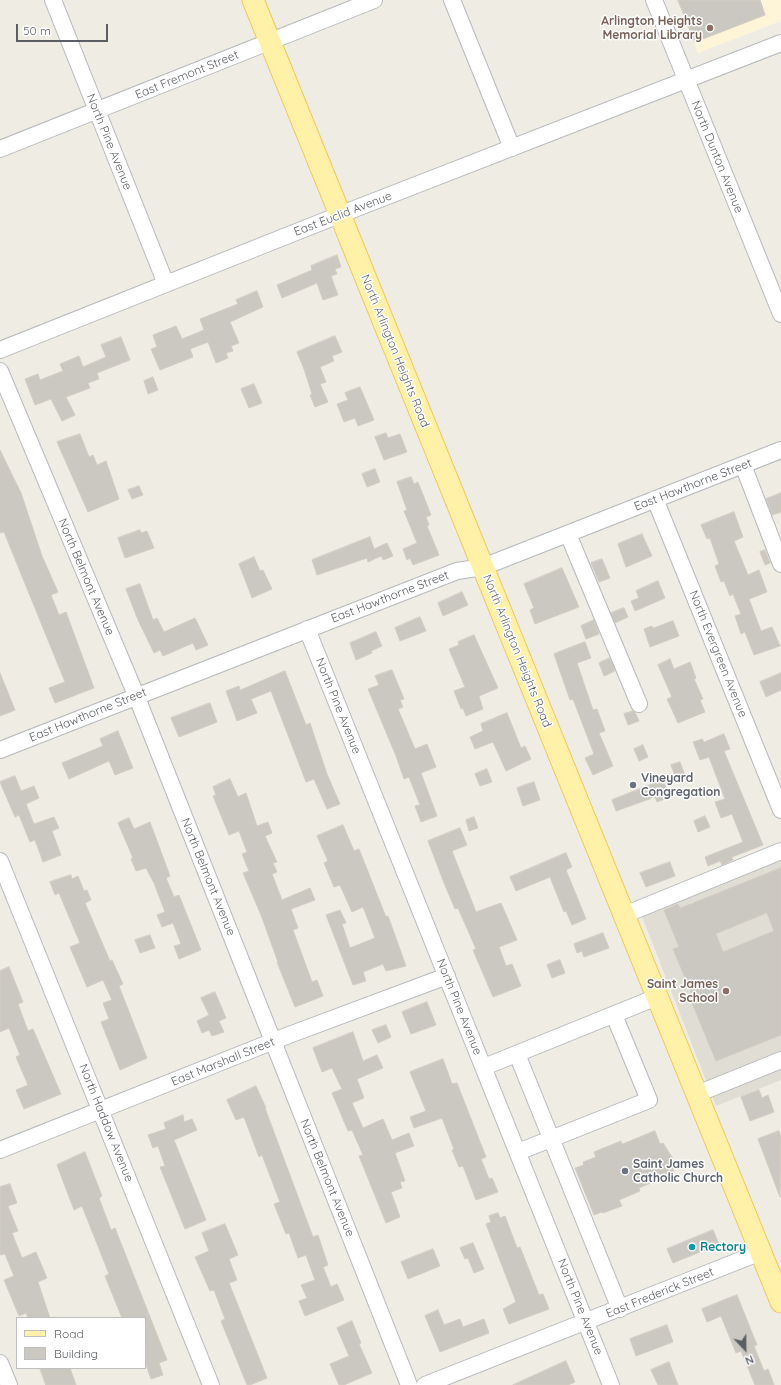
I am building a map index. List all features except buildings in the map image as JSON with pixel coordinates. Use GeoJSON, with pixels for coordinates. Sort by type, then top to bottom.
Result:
{"type":"FeatureCollection","features":[{"type":"Feature","properties":{"kind":"main road","name":"North Arlington Heights Road"},"geometry":{"type":"LineString","coordinates":[[253,0],[781,1302]]}},
{"type":"Feature","properties":{"kind":"street","name":"North Pine Avenue"},"geometry":{"type":"LineString","coordinates":[[53,0],[166,284]]}},
{"type":"Feature","properties":{"kind":"street","name":"East Fremont Street"},"geometry":{"type":"LineString","coordinates":[[0,149],[374,0]]}},
{"type":"Feature","properties":{"kind":"street"},"geometry":{"type":"LineString","coordinates":[[452,0],[512,148]]}},
{"type":"Feature","properties":{"kind":"street","name":"North Dunton Avenue"},"geometry":{"type":"LineString","coordinates":[[654,0],[781,314]]}},
{"type":"Feature","properties":{"kind":"street","name":"East Euclid Avenue"},"geometry":{"type":"LineString","coordinates":[[0,350],[339,215],[781,43]]}},
{"type":"Feature","properties":{"kind":"street","name":"North Belmont Avenue"},"geometry":{"type":"LineString","coordinates":[[0,372],[136,695],[409,1385]]}},
{"type":"Feature","properties":{"kind":"street","name":"East Hawthorne Street"},"geometry":{"type":"LineString","coordinates":[[0,750],[307,628],[457,571],[483,567],[781,450]]}},
{"type":"Feature","properties":{"kind":"street"},"geometry":{"type":"LineString","coordinates":[[743,465],[781,564]]}},
{"type":"Feature","properties":{"kind":"street","name":"North Evergreen Avenue"},"geometry":{"type":"LineString","coordinates":[[655,499],[781,810]]}},
{"type":"Feature","properties":{"kind":"street"},"geometry":{"type":"LineString","coordinates":[[568,534],[639,704]]}},
{"type":"Feature","properties":{"kind":"street","name":"North Pine Avenue"},"geometry":{"type":"LineString","coordinates":[[307,628],[611,1385]]}},
{"type":"Feature","properties":{"kind":"street"},"geometry":{"type":"LineString","coordinates":[[624,915],[781,851]]}},
{"type":"Feature","properties":{"kind":"street","name":"North Haddow Avenue"},"geometry":{"type":"LineString","coordinates":[[0,861],[211,1385]]}},
{"type":"Feature","properties":{"kind":"street","name":"East Marshall Street"},"geometry":{"type":"LineString","coordinates":[[0,1150],[274,1041],[447,976]]}},
{"type":"Feature","properties":{"kind":"street"},"geometry":{"type":"LineString","coordinates":[[484,1067],[657,997]]}},
{"type":"Feature","properties":{"kind":"street"},"geometry":{"type":"LineString","coordinates":[[518,1152],[649,1100],[614,1015]]}},
{"type":"Feature","properties":{"kind":"street"},"geometry":{"type":"LineString","coordinates":[[517,1054],[620,1309]]}},
{"type":"Feature","properties":{"kind":"street"},"geometry":{"type":"LineString","coordinates":[[697,1094],[774,1063]]}},
{"type":"Feature","properties":{"kind":"street","name":"East Frederick Street"},"geometry":{"type":"LineString","coordinates":[[425,1385],[761,1252]]}},
{"type":"Feature","properties":{"kind":"street"},"geometry":{"type":"LineString","coordinates":[[0,1363],[9,1385]]}},
{"type":"Feature","properties":{"kind":"shaded area","name":"Arlington Heights Memorial Library"},"geometry":{"type":"Polygon","coordinates":[[[677,0],[781,0],[781,21],[698,53],[677,0]]]}},
{"type":"Feature","properties":{"kind":"shaded area","name":"Saint James School"},"geometry":{"type":"Polygon","coordinates":[[[781,844],[781,1080],[716,1106],[636,901],[781,844]]]}},
{"type":"Feature","properties":{"kind":"place","name":"Arlington Heights Memorial Library"},"geometry":{"type":"Point","coordinates":[710,28]}},
{"type":"Feature","properties":{"kind":"place","name":"Vineyard Congregation"},"geometry":{"type":"Point","coordinates":[633,785]}},
{"type":"Feature","properties":{"kind":"place","name":"Saint James School"},"geometry":{"type":"Point","coordinates":[726,991]}},
{"type":"Feature","properties":{"kind":"place","name":"Saint James Catholic Church"},"geometry":{"type":"Point","coordinates":[625,1171]}},
{"type":"Feature","properties":{"kind":"place","name":"Rectory"},"geometry":{"type":"Point","coordinates":[692,1247]}}]}
